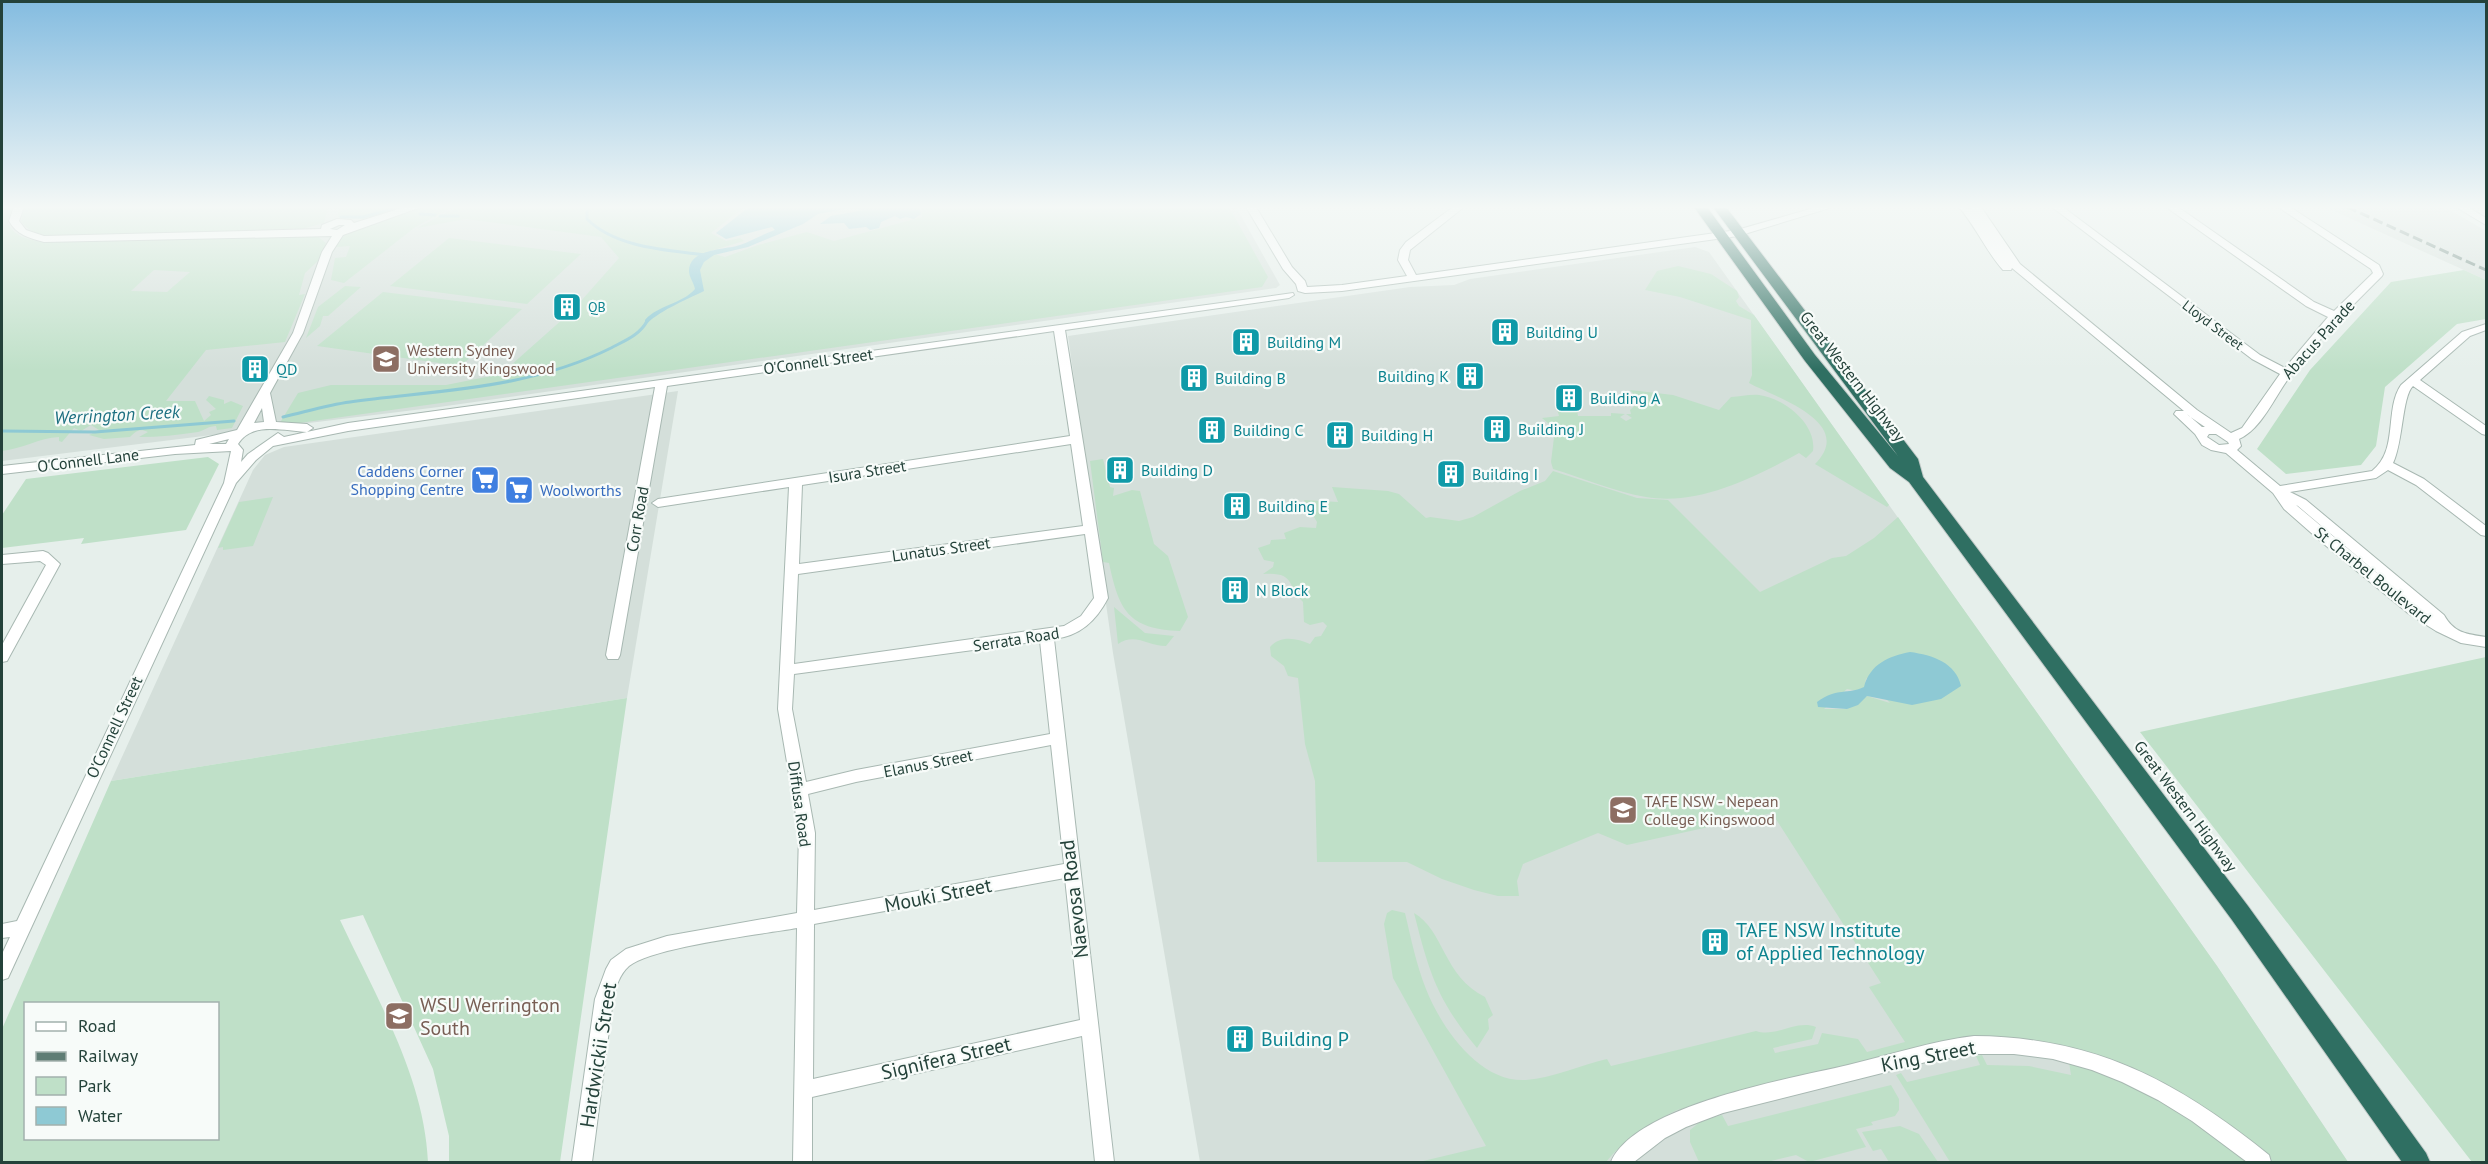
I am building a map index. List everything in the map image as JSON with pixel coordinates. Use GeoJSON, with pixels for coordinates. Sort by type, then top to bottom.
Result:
{"type":"FeatureCollection","features":[{"type":"Feature","properties":{"kind":"highway","name":"Great Western Highway"},"geometry":{"type":"LineString","coordinates":[[1748,261],[1824,375],[1896,464],[1915,478],[2240,913],[2417,1162]]}},
{"type":"Feature","properties":{"kind":"street"},"geometry":{"type":"LineString","coordinates":[[243,431],[298,333],[324,261]]}},
{"type":"Feature","properties":{"kind":"street"},"geometry":{"type":"LineString","coordinates":[[1283,261],[1295,274],[1303,292],[1533,261]]}},
{"type":"Feature","properties":{"kind":"street"},"geometry":{"type":"LineString","coordinates":[[1403,261],[1413,278]]}},
{"type":"Feature","properties":{"kind":"street"},"geometry":{"type":"LineString","coordinates":[[2001,261],[2201,433],[2201,438],[2208,444],[2230,443]]}},
{"type":"Feature","properties":{"kind":"street"},"geometry":{"type":"LineString","coordinates":[[2012,261],[2193,413],[2219,431],[2230,443]]}},
{"type":"Feature","properties":{"kind":"street","name":"Lloyd Street"},"geometry":{"type":"LineString","coordinates":[[2129,261],[2256,357],[2286,373]]}},
{"type":"Feature","properties":{"kind":"street"},"geometry":{"type":"LineString","coordinates":[[2249,261],[2310,304],[2336,316]]}},
{"type":"Feature","properties":{"kind":"street","name":"Abacus Parade"},"geometry":{"type":"LineString","coordinates":[[2230,443],[2246,431],[2286,373],[2336,316],[2376,277],[2377,270],[2364,261]]}},
{"type":"Feature","properties":{"kind":"street"},"geometry":{"type":"LineString","coordinates":[[1288,269],[1289,293]]}},
{"type":"Feature","properties":{"kind":"street","name":"O'Connell Street"},"geometry":{"type":"LineString","coordinates":[[235,449],[256,450],[271,444],[348,427],[1059,328],[1289,293],[1296,298],[1303,292]]}},
{"type":"Feature","properties":{"kind":"street"},"geometry":{"type":"LineString","coordinates":[[2277,490],[2376,474],[2388,465],[2401,393],[2412,380],[2466,334],[2487,327]]}},
{"type":"Feature","properties":{"kind":"street","name":"Serrata Road"},"geometry":{"type":"LineString","coordinates":[[787,669],[1046,635],[1082,625],[1093,615],[1101,598],[1059,328]]}},
{"type":"Feature","properties":{"kind":"street"},"geometry":{"type":"LineString","coordinates":[[2412,380],[2481,422],[2487,431]]}},
{"type":"Feature","properties":{"kind":"street","name":"Corr Road"},"geometry":{"type":"LineString","coordinates":[[613,655],[662,383]]}},
{"type":"Feature","properties":{"kind":"street"},"geometry":{"type":"LineString","coordinates":[[265,394],[273,425],[278,428],[280,435],[271,444]]}},
{"type":"Feature","properties":{"kind":"street","name":"O'Connell Street"},"geometry":{"type":"LineString","coordinates":[[230,483],[235,449],[233,440],[243,431],[273,425],[288,429],[348,427]]}},
{"type":"Feature","properties":{"kind":"street"},"geometry":{"type":"LineString","coordinates":[[2201,433],[2209,430],[2219,431]]}},
{"type":"Feature","properties":{"kind":"street","name":"O'Connell Lane"},"geometry":{"type":"LineString","coordinates":[[175,450],[243,431]]}},
{"type":"Feature","properties":{"kind":"street","name":"Isura Street"},"geometry":{"type":"LineString","coordinates":[[658,503],[1077,439]]}},
{"type":"Feature","properties":{"kind":"street","name":"St Charbel Boulevard"},"geometry":{"type":"LineString","coordinates":[[2230,443],[2277,490],[2289,506],[2425,620],[2462,640],[2487,642]]}},
{"type":"Feature","properties":{"kind":"street","name":"O'Connell Street"},"geometry":{"type":"LineString","coordinates":[[2,972],[230,483],[252,457],[271,444]]}},
{"type":"Feature","properties":{"kind":"street","name":"O'Connell Lane"},"geometry":{"type":"LineString","coordinates":[[2,470],[175,450],[235,449]]}},
{"type":"Feature","properties":{"kind":"street"},"geometry":{"type":"LineString","coordinates":[[2388,465],[2420,482],[2487,532]]}},
{"type":"Feature","properties":{"kind":"street","name":"Diffusa Road"},"geometry":{"type":"LineString","coordinates":[[796,482],[785,709],[807,833],[802,1162]]}},
{"type":"Feature","properties":{"kind":"street","name":"Lunatus Street"},"geometry":{"type":"LineString","coordinates":[[791,570],[1090,529]]}},
{"type":"Feature","properties":{"kind":"street"},"geometry":{"type":"LineString","coordinates":[[2,559],[43,556],[53,564],[2,657]]}},
{"type":"Feature","properties":{"kind":"street","name":"Naevosa Road"},"geometry":{"type":"LineString","coordinates":[[1046,635],[1105,1162]]}},
{"type":"Feature","properties":{"kind":"street","name":"Elanus Street"},"geometry":{"type":"LineString","coordinates":[[800,790],[856,776],[1057,738]]}},
{"type":"Feature","properties":{"kind":"street","name":"Mouki Street"},"geometry":{"type":"LineString","coordinates":[[806,921],[1071,870]]}},
{"type":"Feature","properties":{"kind":"street","name":"Hardwickii Street"},"geometry":{"type":"LineString","coordinates":[[582,1162],[604,999],[615,966],[627,956],[642,950],[806,921]]}},
{"type":"Feature","properties":{"kind":"street"},"geometry":{"type":"LineString","coordinates":[[2,931],[21,928]]}},
{"type":"Feature","properties":{"kind":"street","name":"Signifera Street"},"geometry":{"type":"LineString","coordinates":[[803,1090],[1089,1026]]}},
{"type":"Feature","properties":{"kind":"street","name":"King Street"},"geometry":{"type":"LineString","coordinates":[[1621,1162],[1636,1147],[1670,1124],[1708,1108],[1942,1050],[1995,1045],[2034,1047],[2068,1054],[2139,1081],[2193,1110],[2262,1162]]}},
{"type":"Feature","properties":{"kind":"shaded area","name":"Western Sydney University Kingswood"},"geometry":{"type":"Polygon","coordinates":[[[2,261],[1267,261],[1280,285],[1276,288],[439,407],[2,461],[2,261]]]}},
{"type":"Feature","properties":{"kind":"shaded area","name":"TAFE NSW - Nepean College Kingswood"},"geometry":{"type":"Polygon","coordinates":[[[1594,261],[1716,261],[2217,966],[2348,1162],[1200,1162],[1113,653],[1068,336],[1410,287],[1454,285],[1470,279],[1594,261]]]}},
{"type":"Feature","properties":{"kind":"shaded area"},"geometry":{"type":"Polygon","coordinates":[[[2445,261],[2486,261],[2486,280],[2445,261]]]}},
{"type":"Feature","properties":{"kind":"shaded area"},"geometry":{"type":"Polygon","coordinates":[[[678,391],[627,698],[111,781],[253,470],[265,455],[284,447],[678,391]]]}},
{"type":"Feature","properties":{"kind":"green space"},"geometry":{"type":"Polygon","coordinates":[[[2,261],[318,261],[305,273],[299,295],[305,294],[285,342],[206,350],[166,401],[195,401],[204,421],[211,415],[209,412],[216,409],[206,400],[209,396],[224,400],[224,404],[231,401],[243,406],[232,428],[217,430],[214,426],[198,432],[139,437],[148,432],[140,430],[130,437],[104,439],[89,435],[99,430],[91,425],[81,431],[74,428],[62,442],[59,441],[59,437],[2,451],[2,261]],[[154,270],[131,291],[167,292],[190,272],[154,270]]]}},
{"type":"Feature","properties":{"kind":"green space"},"geometry":{"type":"Polygon","coordinates":[[[334,261],[372,261],[344,283],[331,280],[334,261]]]}},
{"type":"Feature","properties":{"kind":"green space"},"geometry":{"type":"Polygon","coordinates":[[[420,261],[573,261],[527,304],[390,286],[420,261]]]}},
{"type":"Feature","properties":{"kind":"green space"},"geometry":{"type":"Polygon","coordinates":[[[616,261],[1259,261],[1268,277],[1262,287],[278,426],[298,393],[331,385],[446,385],[501,374],[573,310],[616,261]]]}},
{"type":"Feature","properties":{"kind":"green space"},"geometry":{"type":"Polygon","coordinates":[[[1678,266],[1711,274],[1737,291],[1739,297],[1736,301],[1739,306],[1754,315],[1889,505],[1887,507],[1815,464],[1825,449],[1826,436],[1819,424],[1807,413],[1749,383],[1752,375],[1751,320],[1680,297],[1645,290],[1657,271],[1678,266]]]}},
{"type":"Feature","properties":{"kind":"green space"},"geometry":{"type":"Polygon","coordinates":[[[2464,270],[2486,280],[2486,319],[2457,324],[2385,387],[2376,446],[2361,465],[2286,474],[2257,449],[2310,370],[2391,282],[2464,270]]]}},
{"type":"Feature","properties":{"kind":"green space"},"geometry":{"type":"Polygon","coordinates":[[[345,286],[361,287],[328,316],[323,316],[320,326],[306,338],[318,307],[345,286]]]}},
{"type":"Feature","properties":{"kind":"green space"},"geometry":{"type":"Polygon","coordinates":[[[383,292],[522,309],[461,366],[317,346],[383,292]]]}},
{"type":"Feature","properties":{"kind":"green space"},"geometry":{"type":"Polygon","coordinates":[[[1630,390],[1673,395],[1719,410],[1731,397],[1756,395],[1769,397],[1788,407],[1804,422],[1810,431],[1813,451],[1806,458],[1799,453],[1725,488],[1705,494],[1666,499],[1634,495],[1553,469],[1551,462],[1555,429],[1542,418],[1559,416],[1557,409],[1577,410],[1578,416],[1625,414],[1620,417],[1626,421],[1632,418],[1626,414],[1631,414],[1630,410],[1640,401],[1630,390]]]}},
{"type":"Feature","properties":{"kind":"green space"},"geometry":{"type":"Polygon","coordinates":[[[208,457],[219,464],[186,530],[81,544],[84,538],[2,548],[2,515],[26,479],[208,457]]]}},
{"type":"Feature","properties":{"kind":"green space"},"geometry":{"type":"Polygon","coordinates":[[[1103,459],[1110,487],[1114,488],[1113,496],[1132,490],[1140,491],[1154,544],[1168,556],[1188,617],[1180,631],[1148,626],[1137,621],[1122,605],[1109,563],[1103,562],[1090,461],[1103,459]]]}},
{"type":"Feature","properties":{"kind":"green space"},"geometry":{"type":"Polygon","coordinates":[[[1553,471],[1637,498],[1668,500],[1760,592],[1832,558],[1846,556],[1874,538],[1898,517],[2217,966],[2348,1162],[2272,1162],[2112,1063],[1938,1043],[1677,1110],[1638,1132],[1606,1162],[1419,1162],[1486,1146],[1393,978],[1384,924],[1387,913],[1392,910],[1405,913],[1426,989],[1441,1020],[1464,1050],[1478,1063],[1509,1079],[1536,1079],[1607,1059],[1611,1066],[1756,1031],[1764,1033],[1801,1025],[1816,1027],[1812,1039],[1773,1048],[1775,1053],[1818,1044],[1822,1033],[1858,1039],[1867,1052],[1905,1042],[1869,987],[1881,983],[1772,813],[1627,845],[1598,833],[1523,864],[1517,881],[1519,896],[1498,896],[1474,890],[1442,879],[1407,862],[1317,862],[1315,781],[1305,744],[1298,678],[1288,676],[1284,666],[1271,656],[1270,647],[1284,639],[1300,640],[1310,644],[1315,637],[1321,636],[1327,626],[1323,622],[1310,625],[1304,622],[1303,602],[1286,577],[1263,574],[1273,567],[1274,562],[1264,560],[1258,548],[1270,544],[1271,540],[1286,539],[1284,533],[1300,527],[1316,528],[1317,522],[1304,500],[1338,502],[1332,487],[1388,491],[1399,494],[1426,518],[1459,521],[1473,517],[1520,491],[1545,481],[1553,471]],[[1866,678],[1865,687],[1858,691],[1847,689],[1824,709],[1847,709],[1867,696],[1890,703],[1866,678]]]}},
{"type":"Feature","properties":{"kind":"green space"},"geometry":{"type":"Polygon","coordinates":[[[273,497],[253,546],[223,550],[223,547],[218,548],[239,502],[273,497]]]}},
{"type":"Feature","properties":{"kind":"green space"},"geometry":{"type":"Polygon","coordinates":[[[1114,607],[1145,633],[1174,636],[1166,646],[1136,639],[1118,644],[1114,607]]]}},
{"type":"Feature","properties":{"kind":"green space"},"geometry":{"type":"Polygon","coordinates":[[[2486,657],[2486,1162],[2472,1162],[2140,732],[2486,657]]]}},
{"type":"Feature","properties":{"kind":"green space"},"geometry":{"type":"Polygon","coordinates":[[[627,698],[560,1162],[449,1162],[449,1136],[433,1069],[363,915],[340,920],[383,1008],[408,1068],[425,1130],[428,1162],[2,1162],[2,1029],[111,781],[627,698]]]}},
{"type":"Feature","properties":{"kind":"green space"},"geometry":{"type":"Polygon","coordinates":[[[1414,913],[1432,930],[1460,977],[1485,997],[1493,1015],[1488,1019],[1489,1029],[1477,1048],[1452,1015],[1436,985],[1414,913]]]}},
{"type":"Feature","properties":{"kind":"green space"},"geometry":{"type":"Polygon","coordinates":[[[1982,1055],[1987,1065],[2029,1066],[2071,1075],[2069,1062],[2094,1071],[2188,1116],[2252,1162],[1950,1162],[1896,1075],[1901,1073],[1907,1082],[1980,1065],[1976,1056],[1982,1055]]]}},
{"type":"Feature","properties":{"kind":"green space"},"geometry":{"type":"Polygon","coordinates":[[[1891,1085],[1899,1099],[1899,1110],[1895,1116],[1871,1122],[1873,1125],[1856,1129],[1866,1147],[1809,1162],[1796,1155],[1767,1162],[1699,1162],[1690,1142],[1690,1130],[1701,1121],[1722,1115],[1728,1126],[1891,1085]]]}},
{"type":"Feature","properties":{"kind":"green space"},"geometry":{"type":"Polygon","coordinates":[[[1900,1126],[1919,1134],[1938,1162],[1889,1162],[1881,1149],[1873,1151],[1862,1132],[1900,1126]]]}},
{"type":"Feature","properties":{"kind":"water"},"geometry":{"type":"Polygon","coordinates":[[[705,261],[700,270],[704,291],[664,311],[645,326],[645,320],[650,315],[684,298],[695,289],[689,271],[691,263],[705,261]]]}},
{"type":"Feature","properties":{"kind":"water"},"geometry":{"type":"Polygon","coordinates":[[[1910,652],[1927,655],[1949,666],[1961,686],[1941,699],[1912,705],[1867,696],[1858,705],[1847,709],[1818,707],[1817,702],[1824,697],[1864,687],[1871,672],[1881,662],[1910,652]]]}},
{"type":"Feature","properties":{"kind":"waterway","name":"Werrington Creek"},"geometry":{"type":"LineString","coordinates":[[283,417],[341,403],[483,386],[548,372],[580,362],[621,343],[636,334],[647,321]]}},
{"type":"Feature","properties":{"kind":"waterway","name":"Werrington Creek"},"geometry":{"type":"LineString","coordinates":[[2,431],[95,432],[234,421]]}},
{"type":"Feature","properties":{"kind":"railway"},"geometry":{"type":"LineString","coordinates":[[2467,261],[2486,270]]}},
{"type":"Feature","properties":{"kind":"place","name":"QB"},"geometry":{"type":"Point","coordinates":[567,307]}},
{"type":"Feature","properties":{"kind":"place","name":"Building U"},"geometry":{"type":"Point","coordinates":[1505,332]}},
{"type":"Feature","properties":{"kind":"place","name":"Building M"},"geometry":{"type":"Point","coordinates":[1246,342]}},
{"type":"Feature","properties":{"kind":"place","name":"Western Sydney University Kingswood"},"geometry":{"type":"Point","coordinates":[386,359]}},
{"type":"Feature","properties":{"kind":"place","name":"QD"},"geometry":{"type":"Point","coordinates":[255,369]}},
{"type":"Feature","properties":{"kind":"place","name":"Building K"},"geometry":{"type":"Point","coordinates":[1470,376]}},
{"type":"Feature","properties":{"kind":"place","name":"Building B"},"geometry":{"type":"Point","coordinates":[1194,378]}},
{"type":"Feature","properties":{"kind":"place","name":"Building A"},"geometry":{"type":"Point","coordinates":[1569,398]}},
{"type":"Feature","properties":{"kind":"place","name":"Building J"},"geometry":{"type":"Point","coordinates":[1497,429]}},
{"type":"Feature","properties":{"kind":"place","name":"Building C"},"geometry":{"type":"Point","coordinates":[1212,430]}},
{"type":"Feature","properties":{"kind":"place","name":"Building H"},"geometry":{"type":"Point","coordinates":[1340,435]}},
{"type":"Feature","properties":{"kind":"place","name":"Building D"},"geometry":{"type":"Point","coordinates":[1120,470]}},
{"type":"Feature","properties":{"kind":"place","name":"Building I"},"geometry":{"type":"Point","coordinates":[1451,474]}},
{"type":"Feature","properties":{"kind":"place","name":"Caddens Corner Shopping Centre"},"geometry":{"type":"Point","coordinates":[485,480]}},
{"type":"Feature","properties":{"kind":"place","name":"Woolworths"},"geometry":{"type":"Point","coordinates":[519,490]}},
{"type":"Feature","properties":{"kind":"place","name":"Building E"},"geometry":{"type":"Point","coordinates":[1237,506]}},
{"type":"Feature","properties":{"kind":"place","name":"N Block"},"geometry":{"type":"Point","coordinates":[1235,590]}},
{"type":"Feature","properties":{"kind":"place","name":"TAFE NSW - Nepean College Kingswood"},"geometry":{"type":"Point","coordinates":[1623,810]}},
{"type":"Feature","properties":{"kind":"place","name":"TAFE NSW Institute of Applied Technology"},"geometry":{"type":"Point","coordinates":[1715,942]}},
{"type":"Feature","properties":{"kind":"place","name":"WSU Werrington South"},"geometry":{"type":"Point","coordinates":[399,1016]}},
{"type":"Feature","properties":{"kind":"place","name":"Building P"},"geometry":{"type":"Point","coordinates":[1240,1039]}}]}
